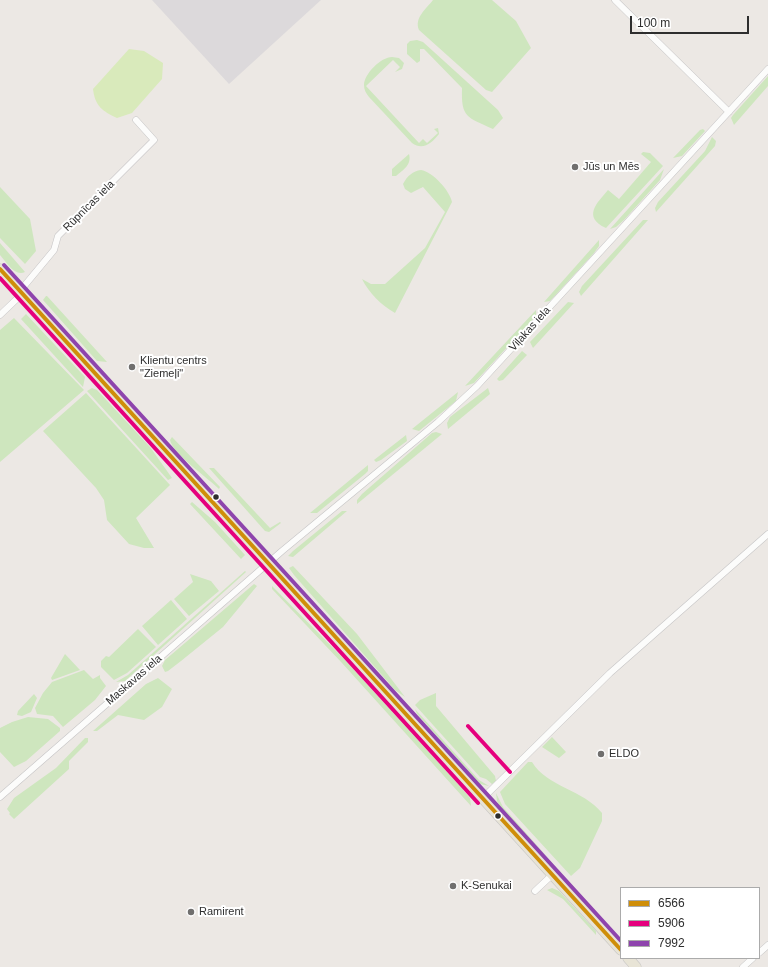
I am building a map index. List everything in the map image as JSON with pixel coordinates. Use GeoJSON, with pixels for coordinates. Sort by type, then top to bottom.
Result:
{"type":"FeatureCollection","features":[{"type":"Feature","properties":{"kind":"main road"},"geometry":{"type":"LineString","coordinates":[[0,270],[620,949]]}},
{"type":"Feature","properties":{"kind":"main road"},"geometry":{"type":"LineString","coordinates":[[629,959],[636,967]]}},
{"type":"Feature","properties":{"kind":"street"},"geometry":{"type":"LineString","coordinates":[[615,0],[728,112]]}},
{"type":"Feature","properties":{"kind":"street","name":"Viļakas iela"},"geometry":{"type":"LineString","coordinates":[[268,564],[438,422],[477,386],[768,69]]}},
{"type":"Feature","properties":{"kind":"street","name":"Rūpnīcas iela"},"geometry":{"type":"LineString","coordinates":[[0,315],[22,294],[25,285],[54,250],[58,236],[154,140],[136,120]]}},
{"type":"Feature","properties":{"kind":"street"},"geometry":{"type":"LineString","coordinates":[[482,799],[610,673],[768,534]]}},
{"type":"Feature","properties":{"kind":"street","name":"Maskavas iela"},"geometry":{"type":"LineString","coordinates":[[0,797],[268,564]]}},
{"type":"Feature","properties":{"kind":"street"},"geometry":{"type":"LineString","coordinates":[[535,892],[552,875]]}},
{"type":"Feature","properties":{"kind":"street"},"geometry":{"type":"LineString","coordinates":[[760,952],[768,945]]}},
{"type":"Feature","properties":{"kind":"street"},"geometry":{"type":"LineString","coordinates":[[743,967],[752,959]]}},
{"type":"Feature","properties":{"kind":"shaded area"},"geometry":{"type":"Polygon","coordinates":[[[152,0],[321,0],[229,84],[152,0]]]}},
{"type":"Feature","properties":{"kind":"green space"},"geometry":{"type":"Polygon","coordinates":[[[433,0],[492,0],[516,21],[531,48],[492,92],[486,90],[419,30],[419,18],[433,0]]]}},
{"type":"Feature","properties":{"kind":"green space"},"geometry":{"type":"Polygon","coordinates":[[[417,40],[423,42],[498,110],[503,118],[493,129],[477,122],[467,115],[463,105],[462,88],[424,49],[420,49],[420,61],[417,63],[407,54],[407,44],[410,41],[417,40]]]}},
{"type":"Feature","properties":{"kind":"green space"},"geometry":{"type":"Polygon","coordinates":[[[129,49],[144,51],[163,63],[162,79],[132,113],[117,118],[107,113],[100,107],[95,100],[93,89],[129,49]]]}},
{"type":"Feature","properties":{"kind":"green space"},"geometry":{"type":"Polygon","coordinates":[[[392,57],[399,58],[404,63],[402,69],[395,72],[400,67],[393,60],[366,86],[419,143],[423,139],[427,143],[438,133],[434,129],[438,128],[439,134],[427,145],[420,146],[412,143],[366,93],[364,85],[370,71],[378,63],[392,57]]]}},
{"type":"Feature","properties":{"kind":"green space"},"geometry":{"type":"Polygon","coordinates":[[[768,76],[768,86],[734,125],[731,118],[733,115],[768,76]]]}},
{"type":"Feature","properties":{"kind":"green space"},"geometry":{"type":"Polygon","coordinates":[[[703,129],[705,131],[682,156],[673,158],[700,130],[703,129]]]}},
{"type":"Feature","properties":{"kind":"green space"},"geometry":{"type":"Polygon","coordinates":[[[712,137],[716,141],[715,146],[656,212],[655,208],[658,202],[705,151],[712,137]]]}},
{"type":"Feature","properties":{"kind":"green space"},"geometry":{"type":"Polygon","coordinates":[[[643,152],[650,153],[663,166],[606,228],[599,224],[593,215],[596,205],[608,190],[619,199],[651,162],[641,154],[643,152]]]}},
{"type":"Feature","properties":{"kind":"green space"},"geometry":{"type":"Polygon","coordinates":[[[409,154],[410,158],[406,167],[396,176],[392,176],[392,169],[409,154]]]}},
{"type":"Feature","properties":{"kind":"green space"},"geometry":{"type":"Polygon","coordinates":[[[664,169],[660,180],[624,220],[616,227],[610,229],[664,169]]]}},
{"type":"Feature","properties":{"kind":"green space"},"geometry":{"type":"Polygon","coordinates":[[[421,170],[426,171],[436,178],[448,193],[452,202],[395,313],[376,298],[362,279],[371,284],[385,284],[425,248],[445,212],[423,187],[411,193],[405,189],[403,184],[410,174],[421,170]]]}},
{"type":"Feature","properties":{"kind":"green space"},"geometry":{"type":"Polygon","coordinates":[[[0,187],[30,219],[36,251],[25,264],[0,238],[0,187]]]}},
{"type":"Feature","properties":{"kind":"green space"},"geometry":{"type":"Polygon","coordinates":[[[643,220],[648,220],[581,296],[579,292],[582,286],[643,220]]]}},
{"type":"Feature","properties":{"kind":"green space"},"geometry":{"type":"Polygon","coordinates":[[[599,240],[599,246],[594,253],[550,301],[544,302],[599,240]]]}},
{"type":"Feature","properties":{"kind":"green space"},"geometry":{"type":"Polygon","coordinates":[[[0,243],[25,272],[21,273],[14,271],[8,265],[0,255],[0,243]]]}},
{"type":"Feature","properties":{"kind":"green space"},"geometry":{"type":"Polygon","coordinates":[[[46,296],[107,362],[97,361],[43,300],[46,296]]]}},
{"type":"Feature","properties":{"kind":"green space"},"geometry":{"type":"Polygon","coordinates":[[[568,302],[574,303],[533,348],[530,342],[568,302]]]}},
{"type":"Feature","properties":{"kind":"green space"},"geometry":{"type":"Polygon","coordinates":[[[536,310],[536,316],[474,383],[465,386],[536,310]]]}},
{"type":"Feature","properties":{"kind":"green space"},"geometry":{"type":"Polygon","coordinates":[[[26,314],[85,377],[83,387],[21,319],[26,314]]]}},
{"type":"Feature","properties":{"kind":"green space"},"geometry":{"type":"Polygon","coordinates":[[[14,318],[84,390],[0,462],[0,330],[14,318]]]}},
{"type":"Feature","properties":{"kind":"green space"},"geometry":{"type":"Polygon","coordinates":[[[522,351],[527,355],[503,380],[499,381],[497,379],[522,351]]]}},
{"type":"Feature","properties":{"kind":"green space"},"geometry":{"type":"Polygon","coordinates":[[[92,388],[97,390],[150,447],[172,478],[168,480],[87,391],[92,388]]]}},
{"type":"Feature","properties":{"kind":"green space"},"geometry":{"type":"Polygon","coordinates":[[[488,388],[490,394],[448,429],[447,423],[450,417],[488,388]]]}},
{"type":"Feature","properties":{"kind":"green space"},"geometry":{"type":"Polygon","coordinates":[[[458,392],[456,401],[419,431],[412,429],[458,392]]]}},
{"type":"Feature","properties":{"kind":"green space"},"geometry":{"type":"Polygon","coordinates":[[[86,393],[170,485],[136,518],[154,548],[144,548],[129,544],[107,520],[104,500],[96,488],[43,431],[86,393]]]}},
{"type":"Feature","properties":{"kind":"green space"},"geometry":{"type":"Polygon","coordinates":[[[436,432],[442,434],[357,504],[357,500],[362,494],[432,433],[436,432]]]}},
{"type":"Feature","properties":{"kind":"green space"},"geometry":{"type":"Polygon","coordinates":[[[406,435],[407,441],[381,460],[376,462],[374,460],[406,435]]]}},
{"type":"Feature","properties":{"kind":"green space"},"geometry":{"type":"Polygon","coordinates":[[[172,437],[220,487],[219,489],[177,452],[170,440],[172,437]]]}},
{"type":"Feature","properties":{"kind":"green space"},"geometry":{"type":"Polygon","coordinates":[[[368,465],[368,471],[365,474],[317,513],[310,513],[368,465]]]}},
{"type":"Feature","properties":{"kind":"green space"},"geometry":{"type":"Polygon","coordinates":[[[209,468],[214,468],[270,528],[280,522],[281,523],[269,532],[265,531],[209,468]]]}},
{"type":"Feature","properties":{"kind":"green space"},"geometry":{"type":"Polygon","coordinates":[[[192,502],[215,522],[245,555],[241,559],[190,504],[192,502]]]}},
{"type":"Feature","properties":{"kind":"green space"},"geometry":{"type":"Polygon","coordinates":[[[342,511],[347,511],[293,557],[288,556],[293,551],[342,511]]]}},
{"type":"Feature","properties":{"kind":"green space"},"geometry":{"type":"Polygon","coordinates":[[[293,566],[357,634],[405,697],[395,690],[294,575],[289,568],[293,566]]]}},
{"type":"Feature","properties":{"kind":"green space"},"geometry":{"type":"Polygon","coordinates":[[[245,571],[246,572],[125,681],[116,682],[128,675],[245,571]]]}},
{"type":"Feature","properties":{"kind":"green space"},"geometry":{"type":"Polygon","coordinates":[[[190,574],[211,581],[219,591],[189,616],[174,599],[193,582],[190,574]]]}},
{"type":"Feature","properties":{"kind":"green space"},"geometry":{"type":"Polygon","coordinates":[[[254,584],[257,586],[223,627],[165,672],[162,666],[165,660],[254,584]]]}},
{"type":"Feature","properties":{"kind":"green space"},"geometry":{"type":"Polygon","coordinates":[[[272,586],[344,659],[458,784],[470,798],[471,806],[342,663],[272,589],[272,586]]]}},
{"type":"Feature","properties":{"kind":"green space"},"geometry":{"type":"Polygon","coordinates":[[[171,600],[187,619],[158,645],[142,626],[171,600]]]}},
{"type":"Feature","properties":{"kind":"green space"},"geometry":{"type":"Polygon","coordinates":[[[138,629],[156,647],[127,673],[114,680],[101,667],[101,661],[106,656],[109,657],[138,629]]]}},
{"type":"Feature","properties":{"kind":"green space"},"geometry":{"type":"Polygon","coordinates":[[[65,654],[80,670],[52,680],[51,678],[65,654]]]}},
{"type":"Feature","properties":{"kind":"green space"},"geometry":{"type":"Polygon","coordinates":[[[84,670],[93,679],[100,675],[100,678],[106,686],[95,700],[63,727],[53,716],[37,714],[35,708],[43,693],[52,682],[84,670]]]}},
{"type":"Feature","properties":{"kind":"green space"},"geometry":{"type":"Polygon","coordinates":[[[158,678],[172,689],[162,707],[144,720],[118,715],[97,731],[93,731],[146,684],[158,678]]]}},
{"type":"Feature","properties":{"kind":"green space"},"geometry":{"type":"Polygon","coordinates":[[[436,693],[436,706],[495,776],[496,781],[492,784],[486,779],[480,777],[415,705],[420,700],[436,693]]]}},
{"type":"Feature","properties":{"kind":"green space"},"geometry":{"type":"Polygon","coordinates":[[[34,694],[37,698],[31,712],[22,716],[17,715],[18,711],[34,694]]]}},
{"type":"Feature","properties":{"kind":"green space"},"geometry":{"type":"Polygon","coordinates":[[[415,709],[479,780],[489,786],[480,784],[417,714],[415,709]]]}},
{"type":"Feature","properties":{"kind":"green space"},"geometry":{"type":"Polygon","coordinates":[[[28,717],[48,719],[60,728],[60,731],[26,761],[14,767],[0,752],[0,728],[28,717]]]}},
{"type":"Feature","properties":{"kind":"green space"},"geometry":{"type":"Polygon","coordinates":[[[552,737],[566,752],[559,758],[542,747],[552,737]]]}},
{"type":"Feature","properties":{"kind":"green space"},"geometry":{"type":"Polygon","coordinates":[[[85,738],[88,738],[88,742],[69,761],[69,769],[14,819],[9,814],[10,813],[7,809],[14,798],[56,768],[85,738]]]}},
{"type":"Feature","properties":{"kind":"green space"},"geometry":{"type":"Polygon","coordinates":[[[528,762],[532,762],[547,777],[556,783],[586,799],[602,813],[602,821],[580,868],[571,876],[505,804],[500,792],[528,762]]]}},
{"type":"Feature","properties":{"kind":"green space"},"geometry":{"type":"Polygon","coordinates":[[[496,793],[503,807],[550,860],[499,805],[496,793]]]}},
{"type":"Feature","properties":{"kind":"green space"},"geometry":{"type":"Polygon","coordinates":[[[552,888],[559,891],[596,931],[596,935],[563,899],[547,890],[552,888]]]}},
{"type":"Feature","properties":{"kind":"transit line","name":"7992"},"geometry":{"type":"LineString","coordinates":[[4,265],[620,940]]}},
{"type":"Feature","properties":{"kind":"transit line","name":"6566"},"geometry":{"type":"LineString","coordinates":[[0,269],[620,949]]}},
{"type":"Feature","properties":{"kind":"transit line","name":"5906"},"geometry":{"type":"LineString","coordinates":[[0,278],[478,803]]}},
{"type":"Feature","properties":{"kind":"transit line","name":"5906"},"geometry":{"type":"LineString","coordinates":[[468,726],[510,772]]}},
{"type":"Feature","properties":{"kind":"place","name":"Jūs un Mēs"},"geometry":{"type":"Point","coordinates":[575,167]}},
{"type":"Feature","properties":{"kind":"place","name":"Klientu centrs \"Ziemeļi\""},"geometry":{"type":"Point","coordinates":[132,367]}},
{"type":"Feature","properties":{"kind":"place","name":"ELDO"},"geometry":{"type":"Point","coordinates":[601,754]}},
{"type":"Feature","properties":{"kind":"place","name":"K-Senukai"},"geometry":{"type":"Point","coordinates":[453,886]}},
{"type":"Feature","properties":{"kind":"place","name":"Ramirent"},"geometry":{"type":"Point","coordinates":[191,912]}}]}
